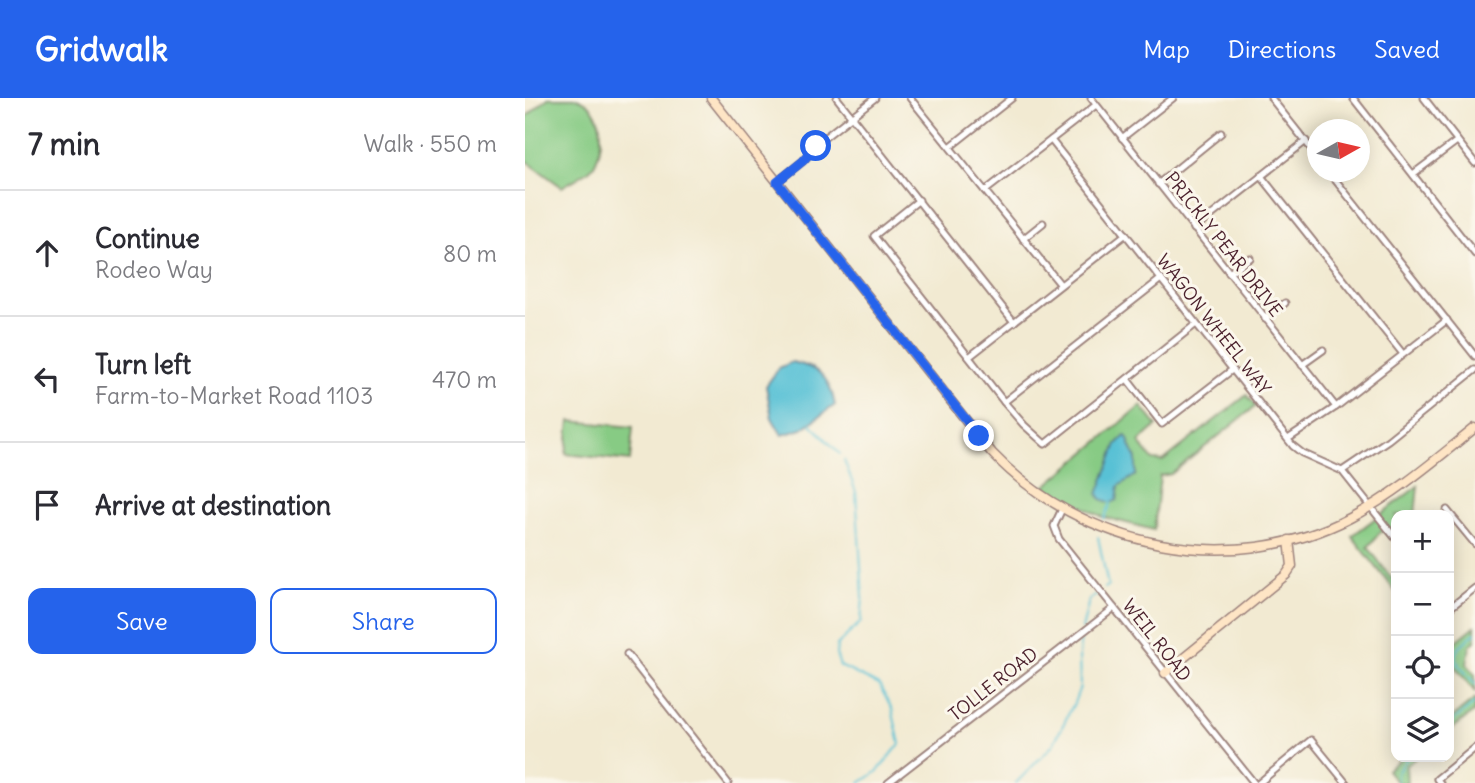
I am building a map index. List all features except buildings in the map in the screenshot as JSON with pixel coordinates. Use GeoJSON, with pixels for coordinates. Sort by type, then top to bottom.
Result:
{"type":"FeatureCollection","features":[{"type":"Feature","properties":{"kind":"main road"},"geometry":{"type":"LineString","coordinates":[[711,98],[992,453],[1012,473],[1062,509],[1111,531],[1162,546],[1192,549],[1236,548],[1289,540],[1335,525],[1370,507],[1475,428]]}},
{"type":"Feature","properties":{"kind":"main road"},"geometry":{"type":"LineString","coordinates":[[1165,673],[1286,575],[1292,566],[1289,540]]}},
{"type":"Feature","properties":{"kind":"street"},"geometry":{"type":"LineString","coordinates":[[837,98],[1014,322]]}},
{"type":"Feature","properties":{"kind":"street"},"geometry":{"type":"LineString","coordinates":[[777,182],[803,161],[824,138],[875,98]]}},
{"type":"Feature","properties":{"kind":"street"},"geometry":{"type":"LineString","coordinates":[[920,98],[912,100],[1060,284]]}},
{"type":"Feature","properties":{"kind":"street"},"geometry":{"type":"LineString","coordinates":[[950,147],[1012,98]]}},
{"type":"Feature","properties":{"kind":"street","name":"PRICKLY PEAR DRIVE"},"geometry":{"type":"LineString","coordinates":[[1091,98],[1336,407]]}},
{"type":"Feature","properties":{"kind":"street"},"geometry":{"type":"LineString","coordinates":[[1122,138],[1173,98]]}},
{"type":"Feature","properties":{"kind":"street"},"geometry":{"type":"LineString","coordinates":[[1271,98],[1307,143]]}},
{"type":"Feature","properties":{"kind":"street"},"geometry":{"type":"LineString","coordinates":[[1353,98],[1475,254]]}},
{"type":"Feature","properties":{"kind":"street"},"geometry":{"type":"LineString","coordinates":[[1424,98],[1475,163]]}},
{"type":"Feature","properties":{"kind":"street"},"geometry":{"type":"LineString","coordinates":[[985,191],[1096,105]]}},
{"type":"Feature","properties":{"kind":"street"},"geometry":{"type":"LineString","coordinates":[[1158,184],[1221,133]]}},
{"type":"Feature","properties":{"kind":"street","name":"WAGON WHEEL WAY"},"geometry":{"type":"LineString","coordinates":[[1051,140],[1287,439],[1302,453],[1342,471],[1391,533]]}},
{"type":"Feature","properties":{"kind":"street"},"geometry":{"type":"LineString","coordinates":[[1194,229],[1305,141]]}},
{"type":"Feature","properties":{"kind":"street"},"geometry":{"type":"LineString","coordinates":[[1413,174],[1457,141]]}},
{"type":"Feature","properties":{"kind":"street"},"geometry":{"type":"LineString","coordinates":[[1261,176],[1402,355]]}},
{"type":"Feature","properties":{"kind":"street"},"geometry":{"type":"LineString","coordinates":[[1337,182],[1475,356]]}},
{"type":"Feature","properties":{"kind":"street"},"geometry":{"type":"LineString","coordinates":[[919,200],[874,236],[1004,402],[1045,444],[1196,324]]}},
{"type":"Feature","properties":{"kind":"street"},"geometry":{"type":"LineString","coordinates":[[1023,239],[1043,223]]}},
{"type":"Feature","properties":{"kind":"street"},"geometry":{"type":"LineString","coordinates":[[969,357],[1126,234]]}},
{"type":"Feature","properties":{"kind":"street"},"geometry":{"type":"LineString","coordinates":[[1229,273],[1250,258]]}},
{"type":"Feature","properties":{"kind":"street"},"geometry":{"type":"LineString","coordinates":[[1004,402],[1161,279]]}},
{"type":"Feature","properties":{"kind":"street"},"geometry":{"type":"LineString","coordinates":[[1265,318],[1285,303]]}},
{"type":"Feature","properties":{"kind":"street"},"geometry":{"type":"LineString","coordinates":[[1287,439],[1336,407],[1447,320]]}},
{"type":"Feature","properties":{"kind":"street"},"geometry":{"type":"LineString","coordinates":[[1302,365],[1323,350]]}},
{"type":"Feature","properties":{"kind":"street"},"geometry":{"type":"LineString","coordinates":[[1127,379],[1162,424],[1232,370]]}},
{"type":"Feature","properties":{"kind":"street"},"geometry":{"type":"LineString","coordinates":[[1342,471],[1388,440],[1475,370]]}},
{"type":"Feature","properties":{"kind":"street","name":"WEIL ROAD"},"geometry":{"type":"LineString","coordinates":[[1062,509],[1054,526],[1055,532],[1165,673],[1257,783]]}},
{"type":"Feature","properties":{"kind":"street"},"geometry":{"type":"LineString","coordinates":[[1454,518],[1475,544]]}},
{"type":"Feature","properties":{"kind":"street"},"geometry":{"type":"LineString","coordinates":[[1454,602],[1475,588]]}},
{"type":"Feature","properties":{"kind":"street","name":"TOLLE ROAD"},"geometry":{"type":"LineString","coordinates":[[888,783],[1114,608]]}},
{"type":"Feature","properties":{"kind":"street"},"geometry":{"type":"LineString","coordinates":[[627,654],[728,783]]}},
{"type":"Feature","properties":{"kind":"street"},"geometry":{"type":"LineString","coordinates":[[1257,783],[1311,740],[1346,783]]}},
{"type":"Feature","properties":{"kind":"street"},"geometry":{"type":"LineString","coordinates":[[1439,781],[1475,748]]}},
{"type":"Feature","properties":{"kind":"green space"},"geometry":{"type":"Polygon","coordinates":[[[548,98],[576,98],[585,102],[597,117],[600,127],[600,147],[594,165],[562,187],[525,160],[525,118],[548,98]]]}},
{"type":"Feature","properties":{"kind":"green space"},"geometry":{"type":"Polygon","coordinates":[[[1247,395],[1256,406],[1171,474],[1160,476],[1154,530],[1103,517],[1044,487],[1141,406],[1157,426],[1139,442],[1153,460],[1163,461],[1247,395]]]}},
{"type":"Feature","properties":{"kind":"green space"},"geometry":{"type":"Polygon","coordinates":[[[570,421],[633,427],[630,461],[566,454],[570,421]]]}},
{"type":"Feature","properties":{"kind":"green space"},"geometry":{"type":"Polygon","coordinates":[[[1418,486],[1416,510],[1391,510],[1391,532],[1381,531],[1368,547],[1391,577],[1391,586],[1352,536],[1418,486]]]}},
{"type":"Feature","properties":{"kind":"green space"},"geometry":{"type":"Polygon","coordinates":[[[1475,626],[1475,641],[1470,646],[1467,664],[1475,675],[1475,692],[1454,665],[1454,643],[1475,626]]]}},
{"type":"Feature","properties":{"kind":"green space"},"geometry":{"type":"Polygon","coordinates":[[[1475,699],[1475,711],[1454,727],[1454,716],[1475,699]]]}},
{"type":"Feature","properties":{"kind":"green space"},"geometry":{"type":"Polygon","coordinates":[[[1397,762],[1411,762],[1406,766],[1407,783],[1397,783],[1387,770],[1397,762]]]}},
{"type":"Feature","properties":{"kind":"water"},"geometry":{"type":"Polygon","coordinates":[[[792,362],[810,367],[822,375],[830,387],[835,405],[802,429],[782,435],[772,418],[766,386],[779,368],[792,362]]]}},
{"type":"Feature","properties":{"kind":"water"},"geometry":{"type":"Polygon","coordinates":[[[1125,436],[1136,459],[1136,475],[1119,486],[1117,500],[1111,503],[1101,499],[1098,494],[1117,444],[1125,436]]]}},
{"type":"Feature","properties":{"kind":"waterway"},"geometry":{"type":"LineString","coordinates":[[811,424],[840,454]]}},
{"type":"Feature","properties":{"kind":"waterway"},"geometry":{"type":"LineString","coordinates":[[844,460],[856,492],[863,597],[861,622],[837,645],[836,654],[840,666],[879,685],[892,709],[900,744],[878,771],[860,783]]}},
{"type":"Feature","properties":{"kind":"waterway"},"geometry":{"type":"LineString","coordinates":[[1104,519],[1111,503]]}},
{"type":"Feature","properties":{"kind":"waterway"},"geometry":{"type":"LineString","coordinates":[[1098,537],[1108,586],[1105,588]]}},
{"type":"Feature","properties":{"kind":"waterway"},"geometry":{"type":"LineString","coordinates":[[1082,629],[1089,600],[1098,594]]}},
{"type":"Feature","properties":{"kind":"waterway"},"geometry":{"type":"LineString","coordinates":[[1475,633],[1456,653],[1457,662],[1475,684]]}},
{"type":"Feature","properties":{"kind":"waterway"},"geometry":{"type":"LineString","coordinates":[[1016,783],[1053,745],[1074,703],[1080,687],[1081,635]]}},
{"type":"Feature","properties":{"kind":"waterway"},"geometry":{"type":"LineString","coordinates":[[1454,720],[1475,703]]}},
{"type":"Feature","properties":{"kind":"waterway"},"geometry":{"type":"LineString","coordinates":[[1397,783],[1397,773],[1405,762]]}},
{"type":"Feature","properties":{"kind":"route"},"geometry":{"type":"LineString","coordinates":[[816,146],[803,161],[777,182],[979,436]]}}]}
